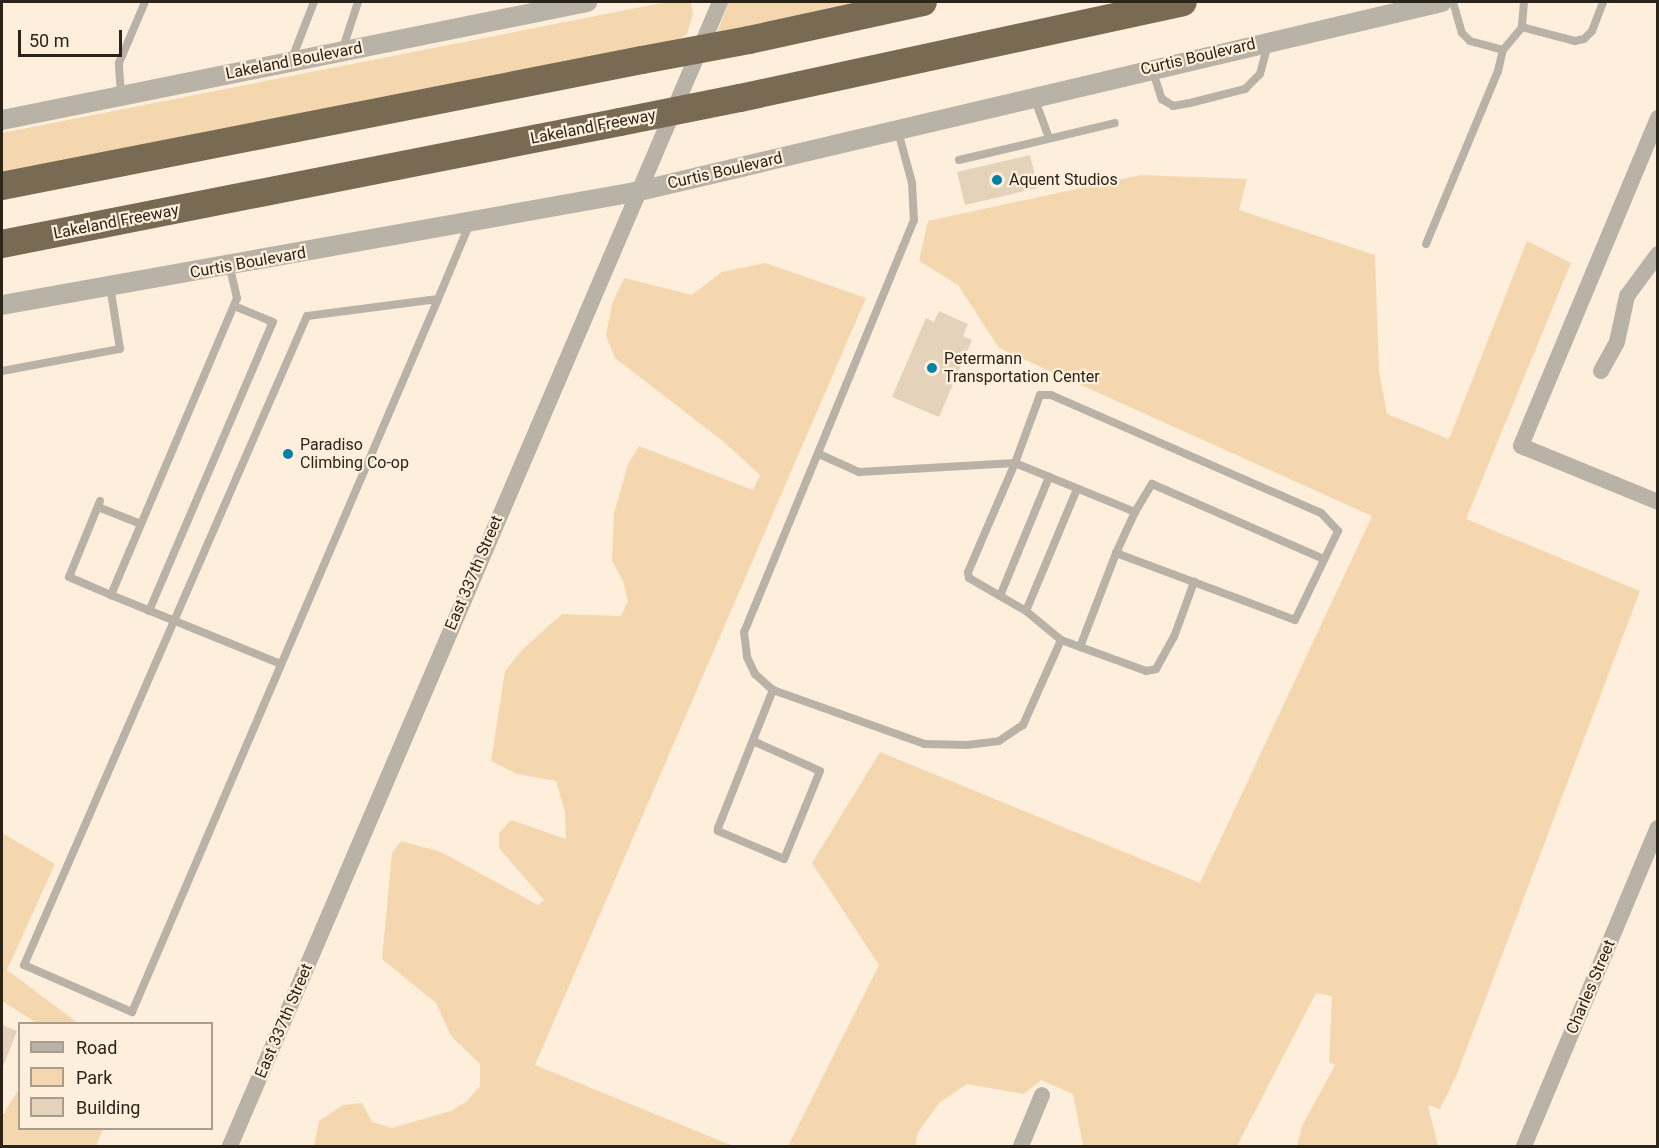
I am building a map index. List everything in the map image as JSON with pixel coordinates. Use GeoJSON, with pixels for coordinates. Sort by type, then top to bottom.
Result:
{"type":"FeatureCollection","features":[{"type":"Feature","properties":{"kind":"highway"},"geometry":{"type":"LineString","coordinates":[[2,186],[749,39],[923,2]]}},
{"type":"Feature","properties":{"kind":"highway","name":"Lakeland Freeway"},"geometry":{"type":"LineString","coordinates":[[2,244],[740,98],[1183,2]]}},
{"type":"Feature","properties":{"kind":"street","name":"Lakeland Boulevard"},"geometry":{"type":"LineString","coordinates":[[2,120],[342,51],[516,9],[587,2]]}},
{"type":"Feature","properties":{"kind":"street","name":"East 337th Street"},"geometry":{"type":"LineString","coordinates":[[230,1146],[636,192],[720,2]]}},
{"type":"Feature","properties":{"kind":"street","name":"Curtis Boulevard"},"geometry":{"type":"LineString","coordinates":[[2,305],[110,285],[230,268],[636,192],[1151,68],[1442,2]]}},
{"type":"Feature","properties":{"kind":"street"},"geometry":{"type":"LineString","coordinates":[[1658,118],[1521,446],[1658,502]]}},
{"type":"Feature","properties":{"kind":"street"},"geometry":{"type":"LineString","coordinates":[[1601,371],[1617,342],[1627,296],[1658,254]]}},
{"type":"Feature","properties":{"kind":"street","name":"Charles Street"},"geometry":{"type":"LineString","coordinates":[[1524,1146],[1658,828]]}},
{"type":"Feature","properties":{"kind":"street"},"geometry":{"type":"LineString","coordinates":[[1021,1146],[1042,1095]]}},
{"type":"Feature","properties":{"kind":"lane"},"geometry":{"type":"LineString","coordinates":[[121,96],[119,63],[145,2]]}},
{"type":"Feature","properties":{"kind":"lane"},"geometry":{"type":"LineString","coordinates":[[291,61],[314,2]]}},
{"type":"Feature","properties":{"kind":"lane"},"geometry":{"type":"LineString","coordinates":[[342,51],[358,2]]}},
{"type":"Feature","properties":{"kind":"lane"},"geometry":{"type":"LineString","coordinates":[[1453,2],[1462,33],[1470,41],[1503,50]]}},
{"type":"Feature","properties":{"kind":"lane"},"geometry":{"type":"LineString","coordinates":[[1426,244],[1498,71],[1503,50],[1522,27],[1524,2]]}},
{"type":"Feature","properties":{"kind":"lane"},"geometry":{"type":"LineString","coordinates":[[1522,27],[1575,41],[1584,39],[1592,32],[1604,2]]}},
{"type":"Feature","properties":{"kind":"lane"},"geometry":{"type":"LineString","coordinates":[[1151,68],[1162,99],[1173,106],[1190,103],[1245,89],[1260,74],[1269,41]]}},
{"type":"Feature","properties":{"kind":"lane"},"geometry":{"type":"LineString","coordinates":[[1034,97],[1049,138]]}},
{"type":"Feature","properties":{"kind":"lane"},"geometry":{"type":"LineString","coordinates":[[959,160],[1115,123]]}},
{"type":"Feature","properties":{"kind":"lane"},"geometry":{"type":"LineString","coordinates":[[898,130],[912,183],[914,220],[744,632],[747,657],[755,674],[773,690],[925,744],[967,746],[999,741],[1023,725],[1061,640]]}},
{"type":"Feature","properties":{"kind":"lane"},"geometry":{"type":"LineString","coordinates":[[438,298],[307,316],[24,964],[132,1012],[438,298],[470,223]]}},
{"type":"Feature","properties":{"kind":"lane"},"geometry":{"type":"LineString","coordinates":[[111,595],[237,298],[230,268]]}},
{"type":"Feature","properties":{"kind":"lane"},"geometry":{"type":"LineString","coordinates":[[2,371],[120,349],[110,285]]}},
{"type":"Feature","properties":{"kind":"lane"},"geometry":{"type":"LineString","coordinates":[[149,611],[273,321],[234,306]]}},
{"type":"Feature","properties":{"kind":"lane"},"geometry":{"type":"LineString","coordinates":[[1116,553],[1194,582],[1295,620],[1338,531],[1321,513],[1051,395],[1040,395],[1015,463],[968,572],[969,578],[1026,610],[1061,640],[1146,671],[1156,669],[1174,637],[1194,582]]}},
{"type":"Feature","properties":{"kind":"lane"},"geometry":{"type":"LineString","coordinates":[[819,454],[859,472],[1015,463],[1135,512]]}},
{"type":"Feature","properties":{"kind":"lane"},"geometry":{"type":"LineString","coordinates":[[1000,596],[1049,477]]}},
{"type":"Feature","properties":{"kind":"lane"},"geometry":{"type":"LineString","coordinates":[[1080,647],[1116,553],[1135,512],[1152,484],[1324,559]]}},
{"type":"Feature","properties":{"kind":"lane"},"geometry":{"type":"LineString","coordinates":[[1026,610],[1077,489]]}},
{"type":"Feature","properties":{"kind":"lane"},"geometry":{"type":"LineString","coordinates":[[141,524],[99,504],[69,577],[281,664]]}},
{"type":"Feature","properties":{"kind":"lane"},"geometry":{"type":"LineString","coordinates":[[753,741],[820,771],[784,859],[718,831],[753,741],[773,690]]}},
{"type":"Feature","properties":{"kind":"green space"},"geometry":{"type":"Polygon","coordinates":[[[667,2],[691,2],[693,14],[687,34],[672,44],[2,178],[2,133],[667,2]]]}},
{"type":"Feature","properties":{"kind":"green space"},"geometry":{"type":"Polygon","coordinates":[[[729,2],[880,2],[715,38],[729,2]]]}},
{"type":"Feature","properties":{"kind":"green space"},"geometry":{"type":"Polygon","coordinates":[[[1141,175],[1247,179],[1239,210],[1375,255],[1379,371],[1387,414],[1449,439],[1527,241],[1571,263],[1466,519],[1640,591],[1457,1074],[1440,1109],[1428,1105],[1438,1146],[1297,1146],[1302,1126],[1335,1065],[1329,1062],[1332,996],[1316,993],[1237,1146],[1083,1146],[1073,1094],[1041,1080],[1024,1094],[967,1084],[939,1103],[917,1134],[916,1146],[788,1146],[879,965],[812,863],[880,752],[1200,883],[1372,516],[999,348],[958,285],[919,261],[928,221],[1141,175]]]}},
{"type":"Feature","properties":{"kind":"green space"},"geometry":{"type":"Polygon","coordinates":[[[765,263],[866,298],[535,1065],[733,1146],[314,1146],[319,1121],[343,1105],[362,1103],[372,1122],[392,1128],[451,1111],[466,1102],[480,1086],[480,1064],[451,1036],[436,1003],[382,959],[392,853],[401,841],[441,852],[538,905],[544,900],[499,848],[499,833],[511,820],[566,839],[565,812],[556,781],[517,774],[491,761],[505,671],[523,649],[562,614],[621,616],[628,601],[623,581],[612,561],[614,513],[628,464],[639,446],[753,490],[760,475],[724,442],[615,358],[606,335],[612,304],[624,278],[692,295],[722,272],[765,263]]]}},
{"type":"Feature","properties":{"kind":"green space"},"geometry":{"type":"Polygon","coordinates":[[[2,833],[55,864],[7,970],[77,1022],[35,1022],[2,1001],[2,833]]]}},
{"type":"Feature","properties":{"kind":"green space"},"geometry":{"type":"Polygon","coordinates":[[[18,1091],[18,1130],[103,1130],[96,1146],[2,1146],[2,1116],[18,1091]]]}},
{"type":"Feature","properties":{"kind":"building","name":"Aquent Studios"},"geometry":{"type":"Polygon","coordinates":[[[1030,155],[1038,188],[965,205],[957,172],[1030,155]]]}},
{"type":"Feature","properties":{"kind":"building","name":"Petermann Transportation Center"},"geometry":{"type":"Polygon","coordinates":[[[939,311],[968,324],[963,336],[972,340],[939,417],[892,397],[926,318],[934,322],[939,311]]]}},
{"type":"Feature","properties":{"kind":"building"},"geometry":{"type":"Polygon","coordinates":[[[2,1025],[17,1031],[2,1069],[2,1025]]]}},
{"type":"Feature","properties":{"kind":"place","name":"Aquent Studios"},"geometry":{"type":"Point","coordinates":[997,180]}},
{"type":"Feature","properties":{"kind":"place","name":"Petermann Transportation Center"},"geometry":{"type":"Point","coordinates":[932,368]}},
{"type":"Feature","properties":{"kind":"place","name":"Paradiso Climbing Co-op"},"geometry":{"type":"Point","coordinates":[288,454]}}]}
